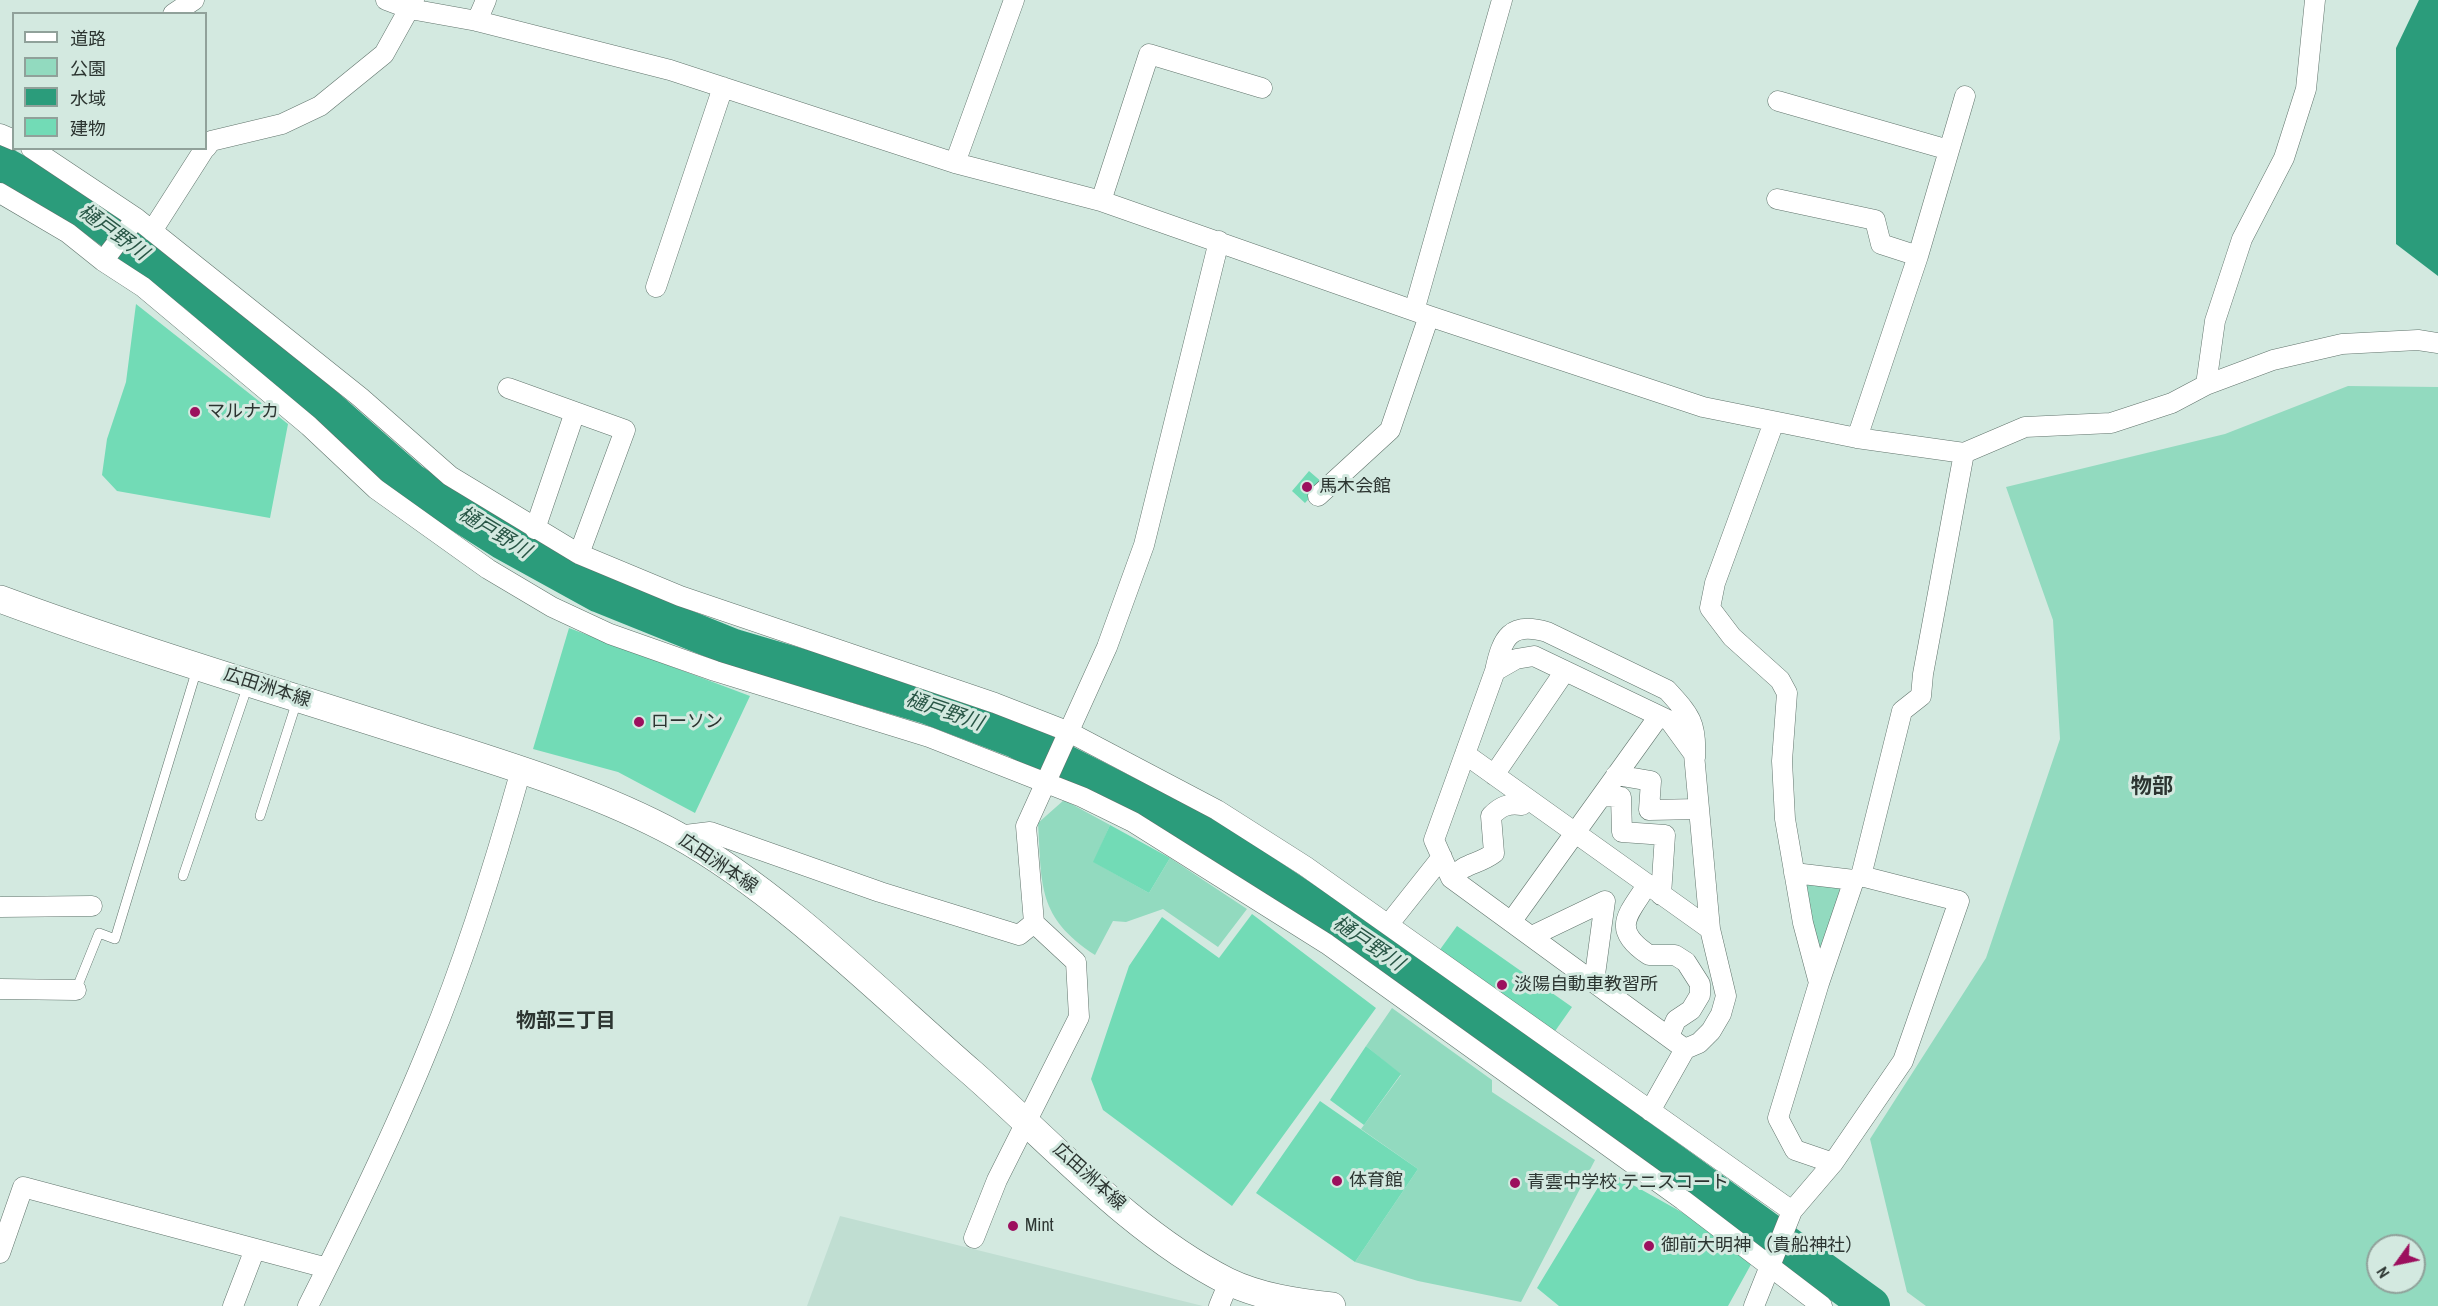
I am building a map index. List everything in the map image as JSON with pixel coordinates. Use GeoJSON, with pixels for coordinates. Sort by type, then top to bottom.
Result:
{"type":"FeatureCollection","features":[{"type":"Feature","properties":{"kind":"main road","name":"広田洲本線"},"geometry":{"type":"LineString","coordinates":[[0,598],[249,683],[521,770],[602,800],[678,836],[795,918],[1026,1121],[1115,1203],[1175,1249],[1224,1294],[1332,1306]]}},
{"type":"Feature","properties":{"kind":"street"},"geometry":{"type":"LineString","coordinates":[[176,12],[194,0]]}},
{"type":"Feature","properties":{"kind":"street"},"geometry":{"type":"LineString","coordinates":[[386,0],[670,70],[955,163],[1101,201],[1422,314],[1703,407],[1857,438],[1964,453],[2025,427],[2111,423],[2172,403],[2206,385],[2273,360],[2342,344],[2418,340],[2438,343]]}},
{"type":"Feature","properties":{"kind":"street"},"geometry":{"type":"LineString","coordinates":[[477,21],[486,0]]}},
{"type":"Feature","properties":{"kind":"street"},"geometry":{"type":"LineString","coordinates":[[955,163],[1014,0]]}},
{"type":"Feature","properties":{"kind":"street"},"geometry":{"type":"LineString","coordinates":[[1318,496],[1390,430],[1502,0]]}},
{"type":"Feature","properties":{"kind":"street"},"geometry":{"type":"LineString","coordinates":[[2206,385],[2215,321],[2242,239],[2284,158],[2306,89],[2315,0]]}},
{"type":"Feature","properties":{"kind":"street"},"geometry":{"type":"LineString","coordinates":[[207,146],[211,141],[282,124],[320,106],[384,54],[412,5]]}},
{"type":"Feature","properties":{"kind":"street"},"geometry":{"type":"LineString","coordinates":[[1101,201],[1149,54],[1262,87]]}},
{"type":"Feature","properties":{"kind":"street"},"geometry":{"type":"LineString","coordinates":[[656,287],[723,87]]}},
{"type":"Feature","properties":{"kind":"street"},"geometry":{"type":"LineString","coordinates":[[1857,438],[1918,256],[1965,96]]}},
{"type":"Feature","properties":{"kind":"street"},"geometry":{"type":"LineString","coordinates":[[1778,101],[1949,150]]}},
{"type":"Feature","properties":{"kind":"street"},"geometry":{"type":"LineString","coordinates":[[34,150],[152,231],[360,398],[450,476],[534,529],[579,554],[692,600],[995,703],[1067,731],[1148,772],[1241,824],[1388,925],[1791,1211]]}},
{"type":"Feature","properties":{"kind":"street"},"geometry":{"type":"LineString","coordinates":[[152,231],[204,150]]}},
{"type":"Feature","properties":{"kind":"street"},"geometry":{"type":"LineString","coordinates":[[0,193],[68,233],[103,261],[143,287],[309,426],[376,489],[488,569],[552,607],[610,634],[715,671],[929,736],[1082,797],[1133,822],[1327,944],[1771,1266],[1822,1306]]}},
{"type":"Feature","properties":{"kind":"street"},"geometry":{"type":"LineString","coordinates":[[1777,199],[1875,220],[1881,244],[1918,256]]}},
{"type":"Feature","properties":{"kind":"street"},"geometry":{"type":"LineString","coordinates":[[103,261],[135,218]]}},
{"type":"Feature","properties":{"kind":"street"},"geometry":{"type":"LineString","coordinates":[[974,1238],[997,1180],[1079,1017],[1076,962],[1035,923],[1026,826],[1067,731],[1107,647],[1144,545],[1219,241]]}},
{"type":"Feature","properties":{"kind":"street"},"geometry":{"type":"LineString","coordinates":[[508,388],[625,430],[579,554]]}},
{"type":"Feature","properties":{"kind":"street"},"geometry":{"type":"LineString","coordinates":[[534,529],[575,412]]}},
{"type":"Feature","properties":{"kind":"street"},"geometry":{"type":"LineString","coordinates":[[1774,422],[1715,583],[1710,608],[1732,637],[1780,680],[1787,693],[1782,787],[1794,873],[1810,954],[1819,983]]}},
{"type":"Feature","properties":{"kind":"street"},"geometry":{"type":"LineString","coordinates":[[1833,1163],[1795,1150],[1778,1118],[1819,983],[1858,878],[1902,711],[1921,696],[1964,453]]}},
{"type":"Feature","properties":{"kind":"street"},"geometry":{"type":"LineString","coordinates":[[1650,1111],[1685,1048],[1699,1043],[1711,1031],[1721,1014],[1726,996],[1710,930],[1695,758],[1696,730],[1681,706],[1667,690],[1547,632],[1529,626],[1514,632],[1500,646],[1495,671],[1434,840],[1451,878],[1685,1048]]}},
{"type":"Feature","properties":{"kind":"street"},"geometry":{"type":"LineString","coordinates":[[1495,671],[1516,659],[1534,656],[1670,721],[1695,758]]}},
{"type":"Feature","properties":{"kind":"street"},"geometry":{"type":"LineString","coordinates":[[1494,775],[1565,671]]}},
{"type":"Feature","properties":{"kind":"street"},"geometry":{"type":"LineString","coordinates":[[1512,922],[1659,716]]}},
{"type":"Feature","properties":{"kind":"street"},"geometry":{"type":"LineString","coordinates":[[1465,754],[1710,930]]}},
{"type":"Feature","properties":{"kind":"street"},"geometry":{"type":"LineString","coordinates":[[308,1306],[430,1045],[491,876],[521,770]]}},
{"type":"Feature","properties":{"kind":"street"},"geometry":{"type":"LineString","coordinates":[[1616,776],[1651,781],[1649,810],[1699,809]]}},
{"type":"Feature","properties":{"kind":"street"},"geometry":{"type":"LineString","coordinates":[[1602,796],[1621,797],[1622,832],[1665,834],[1654,890],[1628,911],[1625,926],[1630,939],[1648,955],[1675,955],[1686,962],[1700,984],[1700,995],[1691,1010],[1676,1020],[1669,1036]]}},
{"type":"Feature","properties":{"kind":"street"},"geometry":{"type":"LineString","coordinates":[[1451,878],[1463,866],[1484,860],[1494,853],[1491,816],[1500,808],[1510,804],[1522,805],[1528,800]]}},
{"type":"Feature","properties":{"kind":"street"},"geometry":{"type":"LineString","coordinates":[[678,836],[710,832],[880,892],[1019,935],[1035,923]]}},
{"type":"Feature","properties":{"kind":"street"},"geometry":{"type":"LineString","coordinates":[[1388,925],[1442,857]]}},
{"type":"Feature","properties":{"kind":"street"},"geometry":{"type":"LineString","coordinates":[[1754,1306],[1791,1211],[1833,1163],[1903,1060],[1959,901],[1858,878],[1794,873]]}},
{"type":"Feature","properties":{"kind":"street"},"geometry":{"type":"LineString","coordinates":[[1532,936],[1605,901],[1594,982]]}},
{"type":"Feature","properties":{"kind":"street"},"geometry":{"type":"LineString","coordinates":[[0,907],[92,906]]}},
{"type":"Feature","properties":{"kind":"street"},"geometry":{"type":"LineString","coordinates":[[0,988],[76,990]]}},
{"type":"Feature","properties":{"kind":"street"},"geometry":{"type":"LineString","coordinates":[[0,1253],[23,1187],[327,1268]]}},
{"type":"Feature","properties":{"kind":"street"},"geometry":{"type":"LineString","coordinates":[[233,1306],[255,1249]]}},
{"type":"Feature","properties":{"kind":"lane"},"geometry":{"type":"LineString","coordinates":[[76,990],[99,933],[115,939],[198,666]]}},
{"type":"Feature","properties":{"kind":"lane"},"geometry":{"type":"LineString","coordinates":[[183,876],[249,683]]}},
{"type":"Feature","properties":{"kind":"lane"},"geometry":{"type":"LineString","coordinates":[[260,816],[298,698]]}},
{"type":"Feature","properties":{"kind":"shaded area"},"geometry":{"type":"Polygon","coordinates":[[[840,1216],[1203,1306],[807,1306],[840,1216]]]}},
{"type":"Feature","properties":{"kind":"green space"},"geometry":{"type":"Polygon","coordinates":[[[2348,386],[2438,387],[2438,1306],[1926,1306],[1907,1292],[1870,1139],[1986,958],[2060,739],[2053,620],[2006,487],[2225,434],[2348,386]]]}},
{"type":"Feature","properties":{"kind":"green space"},"geometry":{"type":"Polygon","coordinates":[[[1064,800],[1110,825],[1094,862],[1149,893],[1170,858],[1247,909],[1218,947],[1163,909],[1126,922],[1113,921],[1095,955],[1062,927],[1046,898],[1042,882],[1038,823],[1064,800]]]}},
{"type":"Feature","properties":{"kind":"green space"},"geometry":{"type":"Polygon","coordinates":[[[1806,881],[1843,887],[1819,961],[1806,881]]]}},
{"type":"Feature","properties":{"kind":"green space"},"geometry":{"type":"Polygon","coordinates":[[[1392,1008],[1492,1080],[1492,1092],[1595,1160],[1521,1302],[1418,1281],[1355,1262],[1418,1169],[1361,1129],[1401,1075],[1366,1046],[1392,1008]]]}},
{"type":"Feature","properties":{"kind":"water"},"geometry":{"type":"Polygon","coordinates":[[[2419,0],[2438,0],[2438,276],[2396,244],[2396,48],[2419,0]]]}},
{"type":"Feature","properties":{"kind":"building","name":"マルナカ"},"geometry":{"type":"Polygon","coordinates":[[[136,304],[288,424],[270,518],[117,491],[102,475],[107,439],[126,382],[136,304]]]}},
{"type":"Feature","properties":{"kind":"building","name":"馬木会館"},"geometry":{"type":"Polygon","coordinates":[[[1309,471],[1323,483],[1305,503],[1292,491],[1309,471]]]}},
{"type":"Feature","properties":{"kind":"building","name":"ローソン"},"geometry":{"type":"Polygon","coordinates":[[[569,628],[750,696],[695,813],[618,772],[533,749],[569,628]]]}},
{"type":"Feature","properties":{"kind":"building"},"geometry":{"type":"Polygon","coordinates":[[[1110,825],[1170,858],[1149,893],[1093,862],[1110,825]]]}},
{"type":"Feature","properties":{"kind":"building"},"geometry":{"type":"Polygon","coordinates":[[[1252,914],[1376,1008],[1232,1206],[1103,1110],[1091,1079],[1129,966],[1162,917],[1219,958],[1252,914]]]}},
{"type":"Feature","properties":{"kind":"building","name":"淡陽自動車教習所"},"geometry":{"type":"Polygon","coordinates":[[[1457,926],[1572,1007],[1546,1044],[1431,962],[1457,926]]]}},
{"type":"Feature","properties":{"kind":"building"},"geometry":{"type":"Polygon","coordinates":[[[1366,1046],[1401,1074],[1364,1125],[1330,1100],[1366,1046]]]}},
{"type":"Feature","properties":{"kind":"building","name":"体育館"},"geometry":{"type":"Polygon","coordinates":[[[1320,1101],[1418,1169],[1355,1262],[1256,1193],[1320,1101]]]}},
{"type":"Feature","properties":{"kind":"building","name":"御前大明神 （貴船神社）"},"geometry":{"type":"Polygon","coordinates":[[[1608,1171],[1719,1233],[1754,1259],[1728,1306],[1559,1306],[1537,1288],[1608,1171]]]}},
{"type":"Feature","properties":{"kind":"waterway","name":"樋戸野川"},"geometry":{"type":"LineString","coordinates":[[0,164],[89,213],[196,293],[411,482],[502,540],[600,594],[734,648],[927,705],[1016,739],[1207,836],[1385,955],[1871,1306]]}},
{"type":"Feature","properties":{"kind":"place","name":"マルナカ"},"geometry":{"type":"Point","coordinates":[195,412]}},
{"type":"Feature","properties":{"kind":"place","name":"馬木会館"},"geometry":{"type":"Point","coordinates":[1307,487]}},
{"type":"Feature","properties":{"kind":"place","name":"ローソン"},"geometry":{"type":"Point","coordinates":[639,722]}},
{"type":"Feature","properties":{"kind":"place","name":"淡陽自動車教習所"},"geometry":{"type":"Point","coordinates":[1502,985]}},
{"type":"Feature","properties":{"kind":"place","name":"体育館"},"geometry":{"type":"Point","coordinates":[1337,1181]}},
{"type":"Feature","properties":{"kind":"place","name":"青雲中学校 テニスコート"},"geometry":{"type":"Point","coordinates":[1515,1183]}},
{"type":"Feature","properties":{"kind":"place","name":"Mint"},"geometry":{"type":"Point","coordinates":[1013,1226]}},
{"type":"Feature","properties":{"kind":"place","name":"御前大明神 （貴船神社）"},"geometry":{"type":"Point","coordinates":[1649,1246]}},
{"type":"Feature","properties":{"kind":"district","name":"物部"},"geometry":{"type":"Point","coordinates":[2152,787]}},
{"type":"Feature","properties":{"kind":"district","name":"物部三丁目"},"geometry":{"type":"Point","coordinates":[566,1022]}}]}
